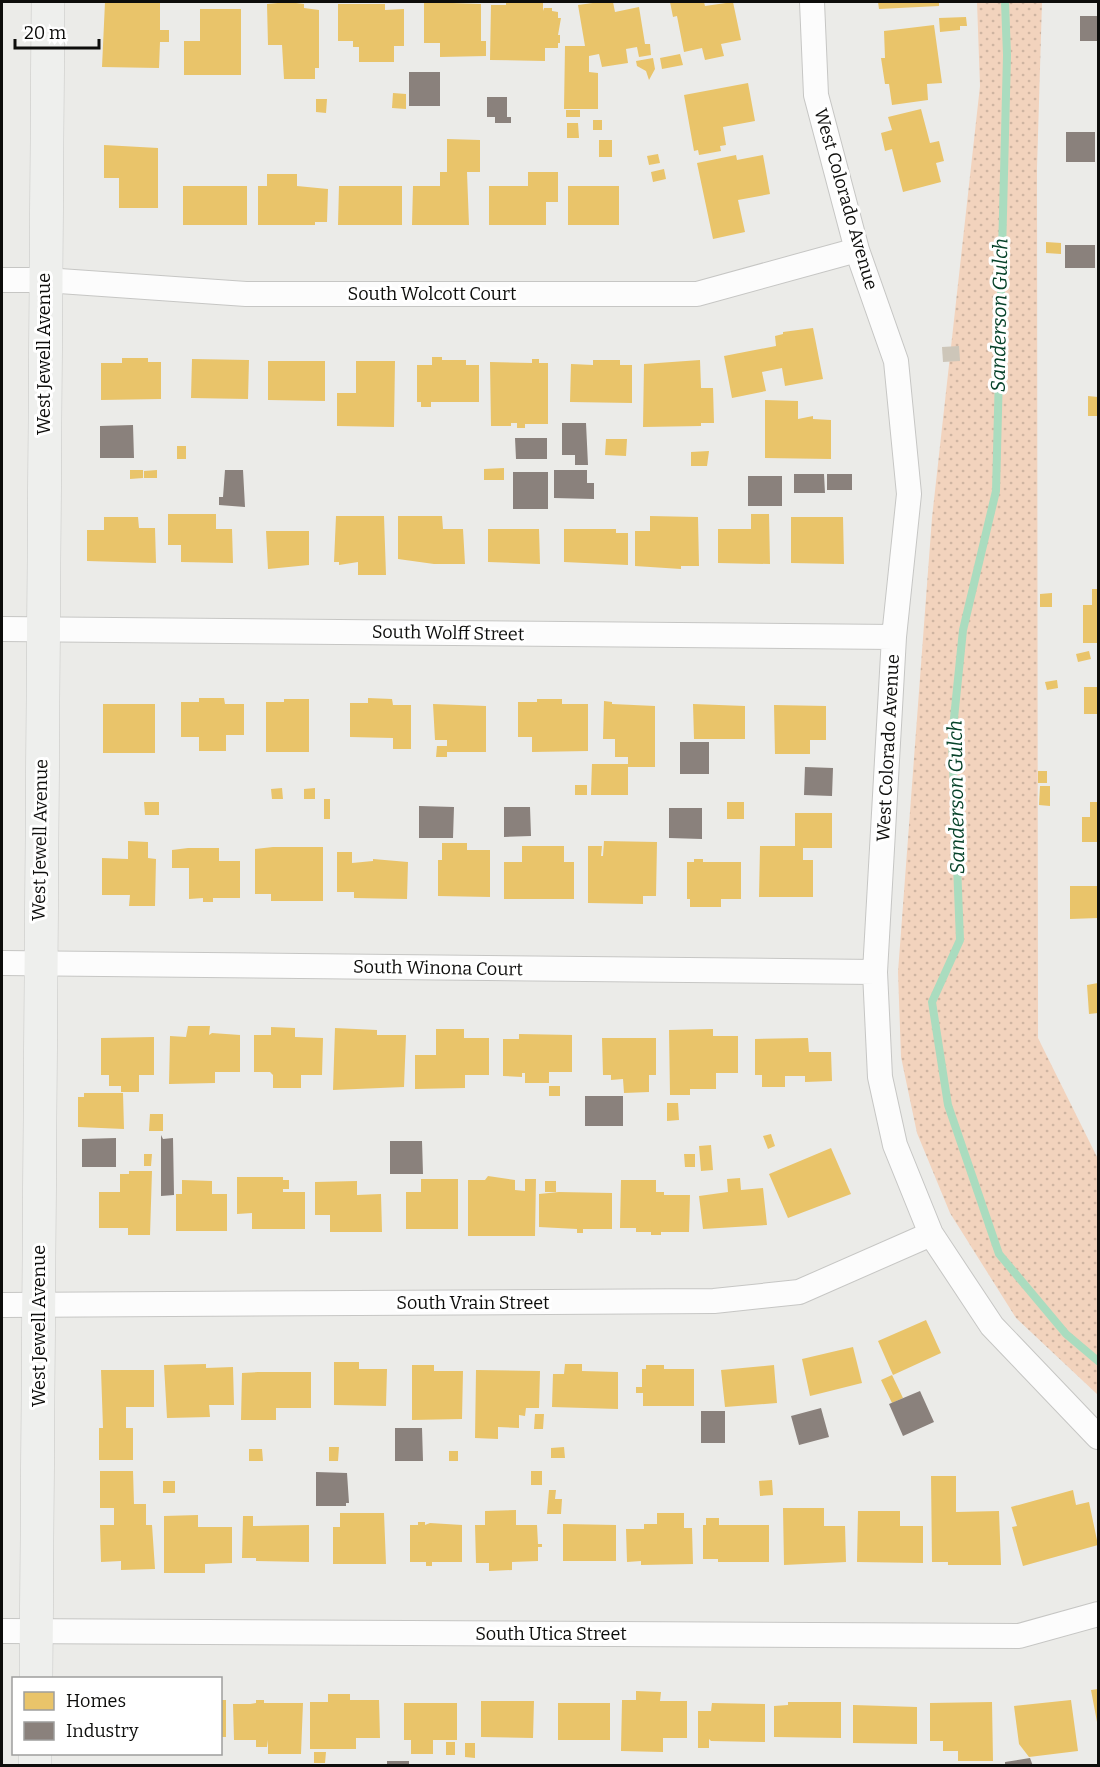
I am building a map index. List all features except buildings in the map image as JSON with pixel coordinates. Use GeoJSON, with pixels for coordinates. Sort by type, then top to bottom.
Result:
{"type":"FeatureCollection","features":[{"type":"Feature","properties":{"kind":"main road","name":"West Jewell Avenue"},"geometry":{"type":"LineString","coordinates":[[36,1677],[40,1306],[39,963],[48,2]]}},
{"type":"Feature","properties":{"kind":"street","name":"West Colorado Avenue"},"geometry":{"type":"LineString","coordinates":[[812,2],[816,95],[857,250],[896,362],[909,494],[894,637],[875,972],[882,1088],[895,1145],[931,1234],[992,1326],[1098,1437]]}},
{"type":"Feature","properties":{"kind":"street","name":"South Wolcott Court"},"geometry":{"type":"LineString","coordinates":[[2,280],[45,280],[246,294],[697,294],[857,250]]}},
{"type":"Feature","properties":{"kind":"street","name":"South Wolff Street"},"geometry":{"type":"LineString","coordinates":[[2,629],[894,637]]}},
{"type":"Feature","properties":{"kind":"street","name":"South Winona Court"},"geometry":{"type":"LineString","coordinates":[[2,963],[875,972]]}},
{"type":"Feature","properties":{"kind":"street","name":"South Vrain Street"},"geometry":{"type":"LineString","coordinates":[[2,1305],[714,1301],[799,1292],[931,1234]]}},
{"type":"Feature","properties":{"kind":"street","name":"South Utica Street"},"geometry":{"type":"LineString","coordinates":[[2,1631],[1019,1636],[1098,1614]]}},
{"type":"Feature","properties":{"kind":"shaded area"},"geometry":{"type":"Polygon","coordinates":[[[977,2],[1042,2],[1037,168],[1038,1038],[1098,1159],[1098,1395],[1016,1318],[950,1213],[917,1133],[901,1057],[898,972],[932,518],[980,86],[977,2]]]}},
{"type":"Feature","properties":{"kind":"waterway","name":"Sanderson Gulch"},"geometry":{"type":"LineString","coordinates":[[1005,2],[1007,55],[996,491],[963,630],[952,738],[960,940],[932,1002],[948,1105],[999,1254],[1066,1334],[1098,1361]]}}]}
